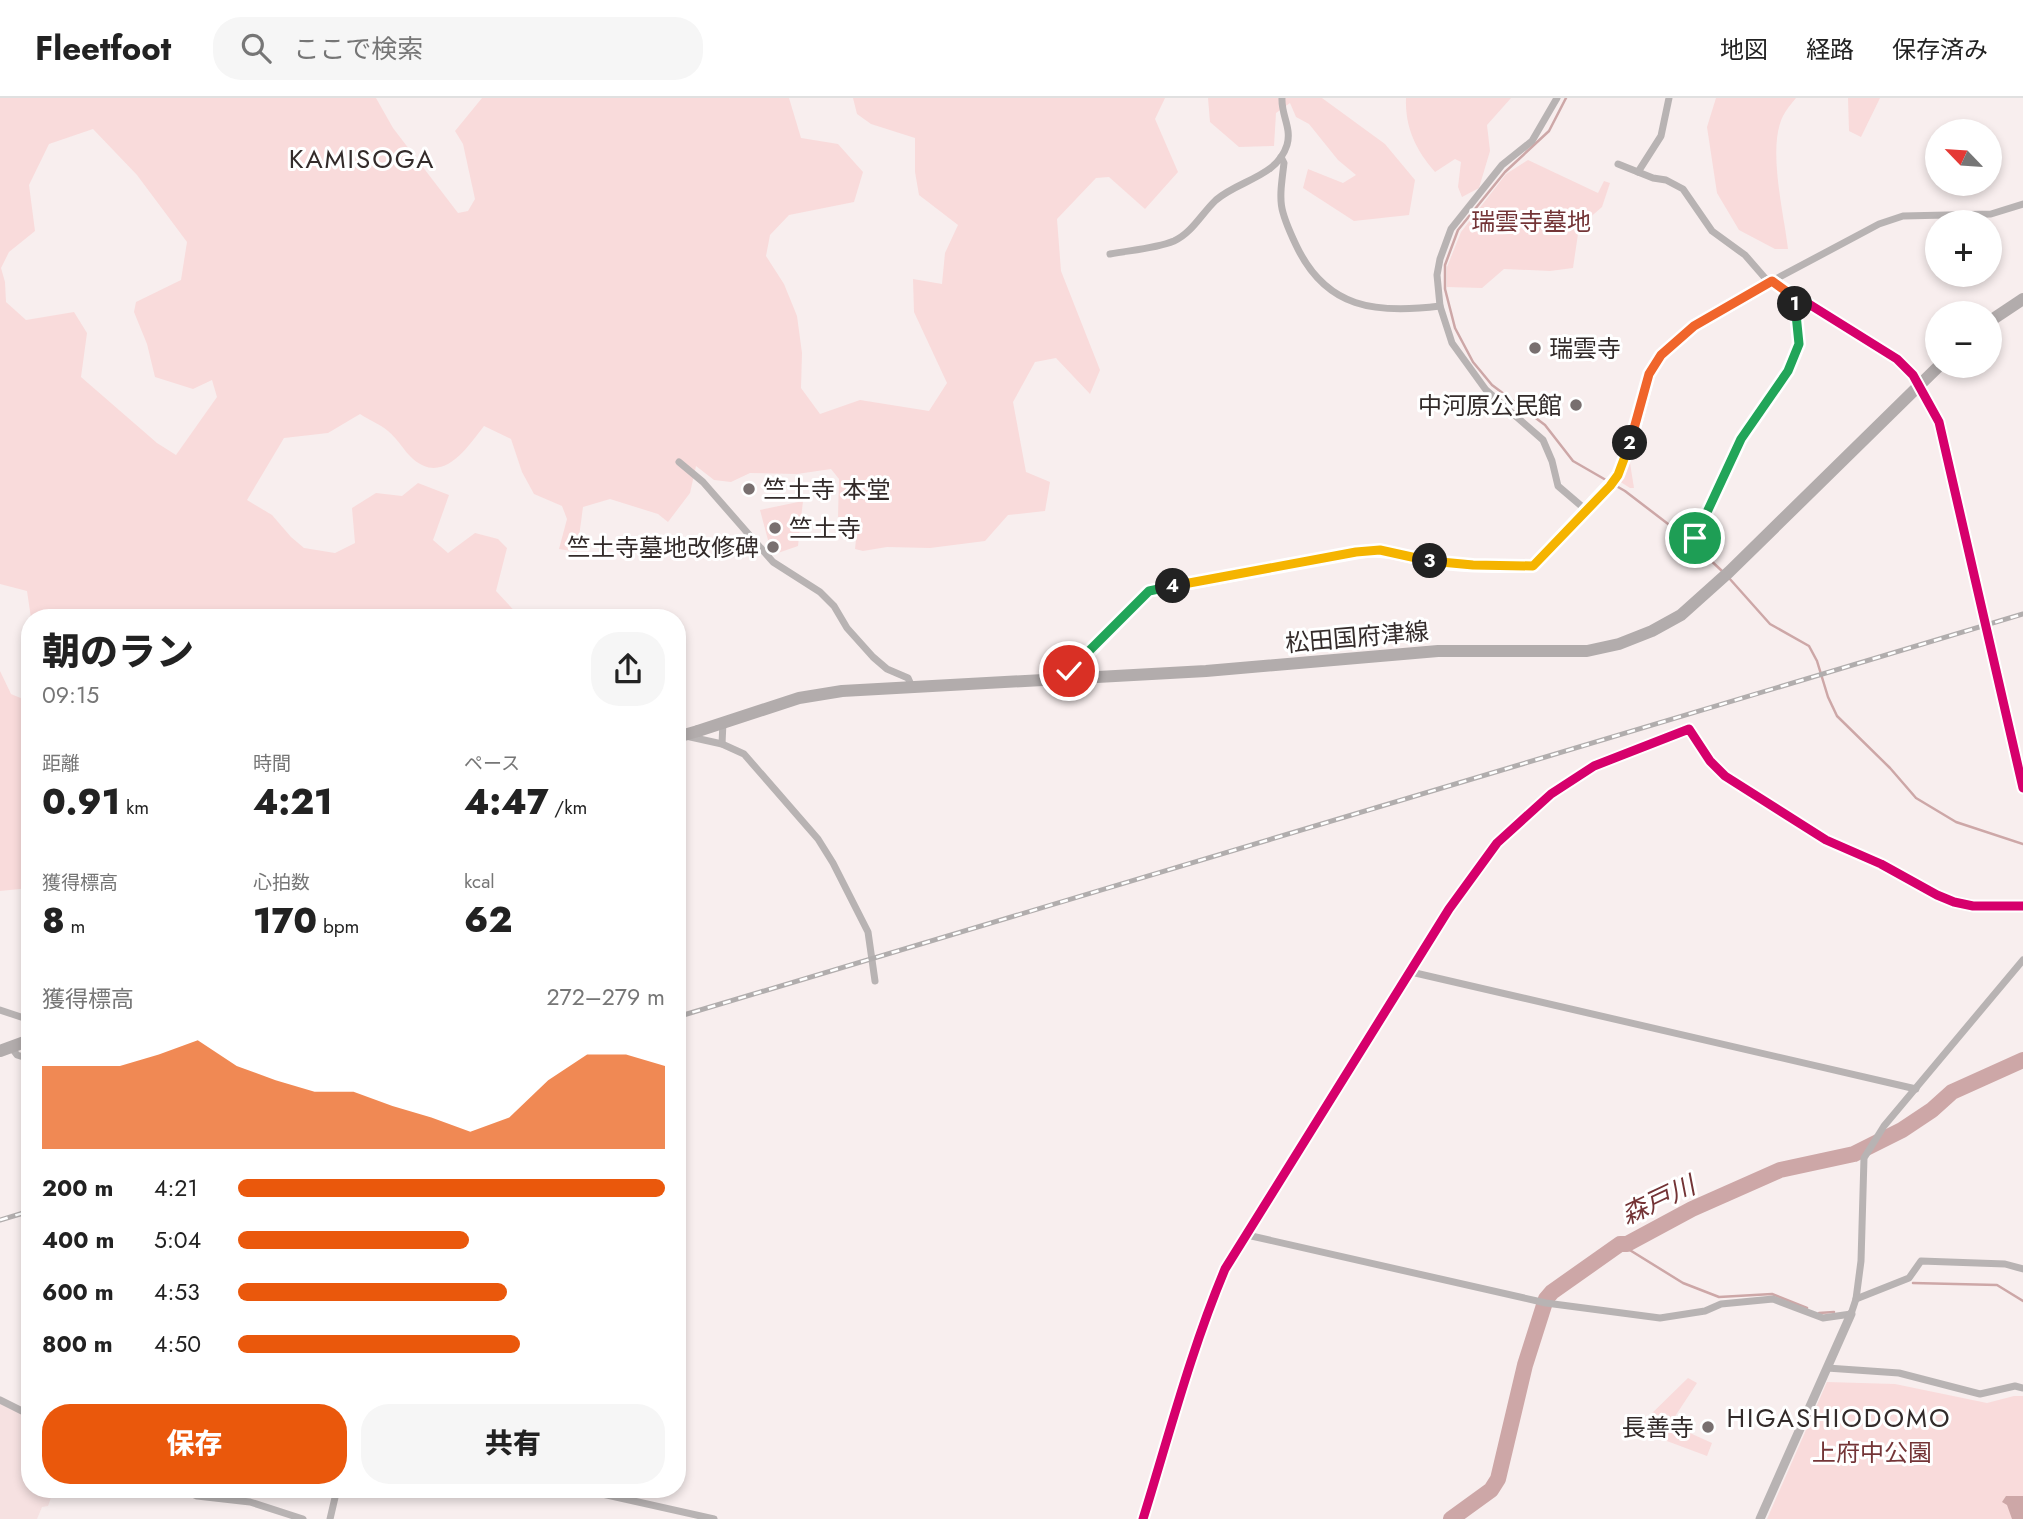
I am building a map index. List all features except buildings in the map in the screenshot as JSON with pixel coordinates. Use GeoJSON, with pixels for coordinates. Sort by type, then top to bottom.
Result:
{"type":"FeatureCollection","features":[{"type":"Feature","properties":{"kind":"main road"},"geometry":{"type":"LineString","coordinates":[[2002,313],[2023,299]]}},
{"type":"Feature","properties":{"kind":"main road","name":"松田国府津線"},"geometry":{"type":"LineString","coordinates":[[686,734],[799,698],[842,691],[1206,671],[1438,651],[1587,651],[1619,644],[1652,631],[1681,615],[1926,378]]}},
{"type":"Feature","properties":{"kind":"street"},"geometry":{"type":"LineString","coordinates":[[1110,254],[1174,240],[1185,234],[1217,200],[1276,165],[1289,138],[1289,124],[1282,98]]}},
{"type":"Feature","properties":{"kind":"street"},"geometry":{"type":"LineString","coordinates":[[1557,98],[1532,141],[1502,165],[1451,229],[1437,275],[1440,306],[1452,343],[1486,390],[1543,440],[1549,451],[1558,486],[1586,510]]}},
{"type":"Feature","properties":{"kind":"street"},"geometry":{"type":"LineString","coordinates":[[1639,172],[1661,136],[1669,98]]}},
{"type":"Feature","properties":{"kind":"street"},"geometry":{"type":"LineString","coordinates":[[1282,157],[1284,163],[1279,204],[1281,213],[1314,277],[1343,298],[1364,305],[1401,311],[1440,306]]}},
{"type":"Feature","properties":{"kind":"street"},"geometry":{"type":"LineString","coordinates":[[1618,164],[1666,180],[1683,189],[1712,231],[1745,255],[1765,278],[1877,344],[1897,359],[1919,385],[1939,422],[2023,788]]}},
{"type":"Feature","properties":{"kind":"street"},"geometry":{"type":"LineString","coordinates":[[1064,679],[1149,591],[1380,550],[1434,562],[1533,566],[1616,478],[1632,438],[1649,374],[1661,355],[1694,326],[1879,224],[1903,216],[1991,214],[2023,204]]}},
{"type":"Feature","properties":{"kind":"street"},"geometry":{"type":"LineString","coordinates":[[1692,542],[1741,439],[1788,371],[1799,344],[1794,297]]}},
{"type":"Feature","properties":{"kind":"street"},"geometry":{"type":"LineString","coordinates":[[679,462],[703,482],[772,562],[820,592],[873,657],[887,668],[908,678],[912,687]]}},
{"type":"Feature","properties":{"kind":"street"},"geometry":{"type":"LineString","coordinates":[[722,744],[723,722]]}},
{"type":"Feature","properties":{"kind":"street"},"geometry":{"type":"LineString","coordinates":[[1143,1519],[1188,1370],[1225,1269],[1449,909],[1497,843],[1551,794],[1594,765],[1689,729],[1710,761],[1725,776],[1826,840],[1881,864],[1954,902],[1973,906],[2023,906]]}},
{"type":"Feature","properties":{"kind":"street"},"geometry":{"type":"LineString","coordinates":[[686,736],[722,744],[744,754],[818,839],[868,932],[875,981]]}},
{"type":"Feature","properties":{"kind":"street"},"geometry":{"type":"LineString","coordinates":[[1760,1519],[1856,1299],[1861,1261],[1864,1158],[1871,1144],[2023,960]]}},
{"type":"Feature","properties":{"kind":"street"},"geometry":{"type":"LineString","coordinates":[[1411,972],[1916,1090]]}},
{"type":"Feature","properties":{"kind":"street"},"geometry":{"type":"LineString","coordinates":[[0,1010],[21,1017]]}},
{"type":"Feature","properties":{"kind":"street"},"geometry":{"type":"LineString","coordinates":[[1247,1235],[1544,1303],[1660,1318],[1705,1311],[1721,1304],[1773,1298],[1823,1318],[1851,1314]]}},
{"type":"Feature","properties":{"kind":"street"},"geometry":{"type":"LineString","coordinates":[[1856,1299],[1909,1278],[1921,1261],[2005,1264],[2023,1269]]}},
{"type":"Feature","properties":{"kind":"street"},"geometry":{"type":"LineString","coordinates":[[1827,1368],[1899,1373],[1980,1394],[2023,1388]]}},
{"type":"Feature","properties":{"kind":"street"},"geometry":{"type":"LineString","coordinates":[[0,1400],[21,1410]]}},
{"type":"Feature","properties":{"kind":"street"},"geometry":{"type":"LineString","coordinates":[[233,1498],[303,1519]]}},
{"type":"Feature","properties":{"kind":"street"},"geometry":{"type":"LineString","coordinates":[[330,1519],[335,1498]]}},
{"type":"Feature","properties":{"kind":"street"},"geometry":{"type":"LineString","coordinates":[[620,1498],[714,1519]]}},
{"type":"Feature","properties":{"kind":"shaded area"},"geometry":{"type":"Polygon","coordinates":[[[0,1403],[21,1414],[21,1498],[51,1498],[48,1506],[42,1507],[37,1519],[0,1519],[0,1403]]]}},
{"type":"Feature","properties":{"kind":"shaded area"},"geometry":{"type":"Polygon","coordinates":[[[2006,1496],[2023,1496],[2023,1519],[2012,1519],[2007,1505],[2002,1502],[2006,1496]]]}},
{"type":"Feature","properties":{"kind":"green space"},"geometry":{"type":"Polygon","coordinates":[[[0,98],[376,98],[393,128],[458,213],[468,211],[475,199],[463,144],[455,131],[482,98],[789,98],[801,138],[838,144],[863,172],[854,202],[789,215],[770,235],[766,256],[784,284],[797,316],[802,353],[801,388],[820,414],[860,400],[929,411],[947,383],[914,312],[913,279],[942,284],[945,253],[958,225],[919,195],[915,172],[915,138],[871,124],[857,114],[853,98],[1165,98],[1155,119],[1178,172],[1145,209],[1109,177],[1096,178],[1057,219],[1061,271],[1100,370],[1090,394],[1056,358],[1035,362],[1013,402],[1026,472],[1050,482],[1045,511],[1008,515],[985,541],[930,548],[887,547],[863,551],[855,549],[858,522],[838,517],[839,479],[831,469],[797,474],[750,473],[731,482],[714,480],[696,466],[690,493],[668,522],[658,514],[610,499],[583,507],[577,552],[559,549],[567,519],[562,506],[534,494],[522,472],[511,439],[484,426],[462,453],[444,466],[434,468],[424,466],[413,459],[388,431],[360,414],[328,433],[284,438],[247,500],[272,515],[304,548],[335,553],[355,543],[352,508],[376,493],[402,496],[418,483],[449,495],[433,540],[448,553],[475,533],[498,539],[507,548],[496,591],[513,609],[30,609],[27,591],[0,584],[0,98]],[[93,129],[49,144],[29,185],[35,231],[9,252],[1,268],[6,302],[26,320],[74,312],[87,333],[81,377],[157,443],[176,455],[217,397],[212,380],[193,389],[155,377],[147,344],[134,312],[136,302],[181,280],[187,242],[137,175],[93,129]]]}},
{"type":"Feature","properties":{"kind":"green space"},"geometry":{"type":"Polygon","coordinates":[[[1208,98],[1322,98],[1385,144],[1415,180],[1409,215],[1354,221],[1303,188],[1308,169],[1343,183],[1356,175],[1338,160],[1309,124],[1296,117],[1290,103],[1276,113],[1274,146],[1239,147],[1210,122],[1208,98]]]}},
{"type":"Feature","properties":{"kind":"green space"},"geometry":{"type":"Polygon","coordinates":[[[1406,98],[1511,98],[1487,125],[1490,151],[1479,188],[1462,197],[1458,187],[1461,162],[1455,159],[1435,172],[1428,164],[1410,129],[1406,98]]]}},
{"type":"Feature","properties":{"kind":"green space"},"geometry":{"type":"Polygon","coordinates":[[[1716,98],[1796,98],[1783,116],[1776,145],[1778,181],[1788,249],[1775,249],[1739,230],[1717,193],[1707,127],[1716,98]]]}},
{"type":"Feature","properties":{"kind":"green space"},"geometry":{"type":"Polygon","coordinates":[[[1848,98],[1880,98],[1861,137],[1849,131],[1848,98]]]}},
{"type":"Feature","properties":{"kind":"green space","name":"瑞雲寺墓地"},"geometry":{"type":"Polygon","coordinates":[[[1528,160],[1598,193],[1604,181],[1610,183],[1602,207],[1579,227],[1573,268],[1550,271],[1504,269],[1482,288],[1447,287],[1447,267],[1461,232],[1506,174],[1528,160]]]}},
{"type":"Feature","properties":{"kind":"green space"},"geometry":{"type":"Polygon","coordinates":[[[1626,462],[1630,463],[1634,488],[1619,481],[1626,462]]]}},
{"type":"Feature","properties":{"kind":"green space"},"geometry":{"type":"Polygon","coordinates":[[[803,501],[798,546],[772,555],[760,510],[803,501]]]}},
{"type":"Feature","properties":{"kind":"green space"},"geometry":{"type":"Polygon","coordinates":[[[0,671],[11,694],[21,698],[21,889],[0,891],[0,671]]]}},
{"type":"Feature","properties":{"kind":"green space"},"geometry":{"type":"Polygon","coordinates":[[[1688,1378],[1697,1383],[1670,1424],[1712,1443],[1707,1456],[1640,1431],[1643,1422],[1688,1378]]]}},
{"type":"Feature","properties":{"kind":"green space","name":"上府中公園"},"geometry":{"type":"Polygon","coordinates":[[[1827,1382],[1895,1384],[1987,1403],[2023,1396],[2023,1519],[1767,1519],[1827,1382]]]}},
{"type":"Feature","properties":{"kind":"waterway"},"geometry":{"type":"LineString","coordinates":[[1566,98],[1549,131],[1505,172],[1458,230],[1445,265],[1445,289],[1455,328],[1473,362],[1492,385],[1545,425],[1573,461],[1625,491],[1689,540],[1722,571]]}},
{"type":"Feature","properties":{"kind":"waterway"},"geometry":{"type":"LineString","coordinates":[[1729,578],[1770,624],[1809,646],[1837,716],[1916,798],[1956,822],[2023,844]]}},
{"type":"Feature","properties":{"kind":"waterway","name":"森戸川"},"geometry":{"type":"LineString","coordinates":[[1451,1519],[1491,1490],[1498,1479],[1525,1365],[1546,1299],[1552,1292],[1620,1244],[1627,1244],[1692,1209],[1780,1170],[1854,1154],[1902,1130],[1932,1110],[1952,1092],[2023,1060]]}},
{"type":"Feature","properties":{"kind":"waterway"},"geometry":{"type":"LineString","coordinates":[[1620,1244],[1683,1283],[1719,1297],[1772,1294],[1807,1308]]}},
{"type":"Feature","properties":{"kind":"waterway"},"geometry":{"type":"LineString","coordinates":[[1913,1283],[1997,1285],[2023,1301]]}},
{"type":"Feature","properties":{"kind":"waterway"},"geometry":{"type":"LineString","coordinates":[[1819,1313],[1834,1312]]}},
{"type":"Feature","properties":{"kind":"railway"},"geometry":{"type":"LineString","coordinates":[[686,1014],[2023,614]]}},
{"type":"Feature","properties":{"kind":"railway"},"geometry":{"type":"LineString","coordinates":[[0,1220],[21,1214]]}},
{"type":"Feature","properties":{"kind":"cycle path"},"geometry":{"type":"LineString","coordinates":[[1064,679],[1149,591],[1367,551],[1457,565],[1533,566],[1618,475],[1632,438],[1649,374],[1661,355],[1694,326],[1772,281],[1897,359],[1913,375],[1939,422],[2023,788]]}},
{"type":"Feature","properties":{"kind":"cycle path"},"geometry":{"type":"LineString","coordinates":[[1143,1519],[1191,1362],[1225,1269],[1449,909],[1497,843],[1551,794],[1594,766],[1689,729],[1710,761],[1725,776],[1826,840],[1881,864],[1954,902],[1973,906],[2023,906]]}},
{"type":"Feature","properties":{"kind":"place","name":"瑞雲寺"},"geometry":{"type":"Point","coordinates":[1535,348]}},
{"type":"Feature","properties":{"kind":"place","name":"中河原公民館"},"geometry":{"type":"Point","coordinates":[1576,405]}},
{"type":"Feature","properties":{"kind":"place","name":"竺土寺 本堂"},"geometry":{"type":"Point","coordinates":[749,489]}},
{"type":"Feature","properties":{"kind":"place","name":"竺土寺"},"geometry":{"type":"Point","coordinates":[775,528]}},
{"type":"Feature","properties":{"kind":"place","name":"竺土寺墓地改修碑"},"geometry":{"type":"Point","coordinates":[773,547]}},
{"type":"Feature","properties":{"kind":"place","name":"長善寺"},"geometry":{"type":"Point","coordinates":[1708,1427]}},
{"type":"Feature","properties":{"kind":"district","name":"KAMISOGA"},"geometry":{"type":"Point","coordinates":[362,159]}},
{"type":"Feature","properties":{"kind":"district","name":"HIGASHIODOMO"},"geometry":{"type":"Point","coordinates":[1839,1418]}},
{"type":"Feature","properties":{"kind":"route"},"geometry":{"type":"LineString","coordinates":[[1069,671],[1149,591],[1356,552],[1380,550],[1434,562],[1533,566],[1618,475],[1632,438],[1649,374],[1661,355],[1694,326],[1772,281],[1794,297],[1799,344],[1788,371],[1741,439],[1695,538]]}}]}
